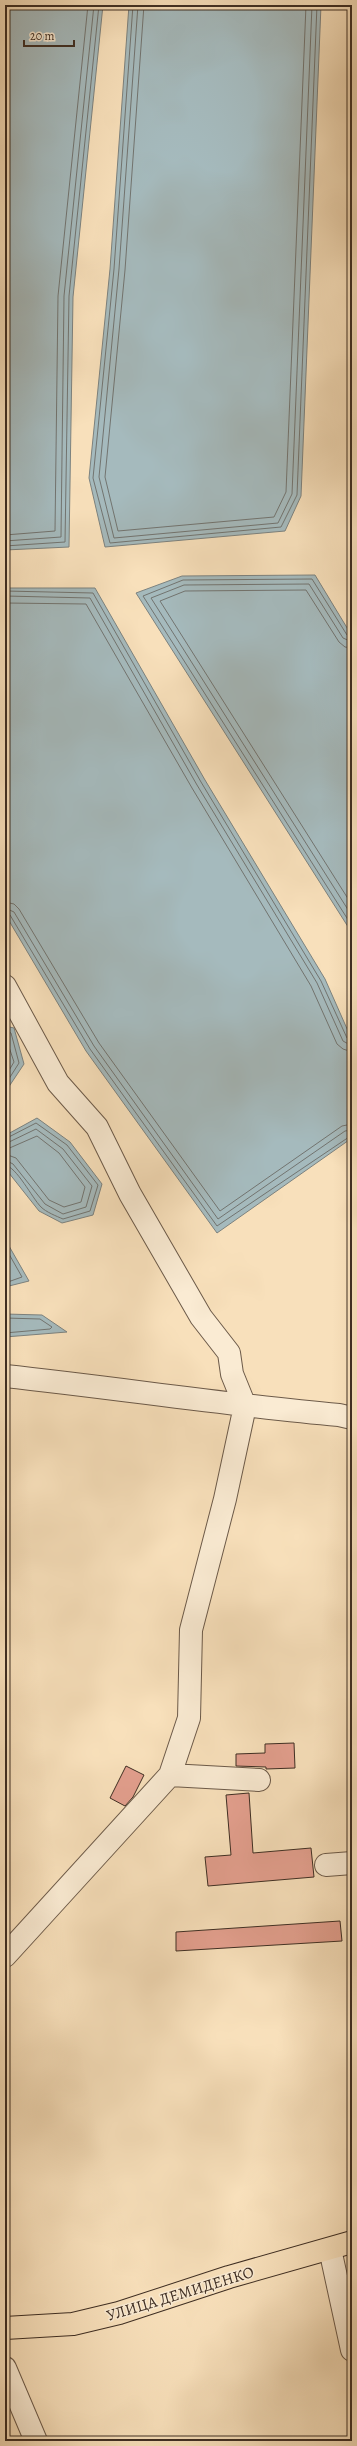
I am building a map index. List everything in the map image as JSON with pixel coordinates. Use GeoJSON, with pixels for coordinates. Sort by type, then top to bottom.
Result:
{"type":"FeatureCollection","features":[{"type":"Feature","properties":{"kind":"main road","name":"УЛИЦА ДЕМИДЕНКО"},"geometry":{"type":"LineString","coordinates":[[5,2328],[73,2324],[112,2314],[229,2277],[352,2242]]}},
{"type":"Feature","properties":{"kind":"lane"},"geometry":{"type":"LineString","coordinates":[[5,986],[58,1083],[97,1127],[130,1194],[201,1317],[229,1353],[232,1374],[245,1406],[225,1499],[191,1630],[189,1718],[170,1775],[5,1956]]}},
{"type":"Feature","properties":{"kind":"lane"},"geometry":{"type":"LineString","coordinates":[[5,1376],[121,1388],[245,1406],[339,1415],[352,1418]]}},
{"type":"Feature","properties":{"kind":"lane"},"geometry":{"type":"LineString","coordinates":[[170,1775],[259,1780]]}},
{"type":"Feature","properties":{"kind":"lane"},"geometry":{"type":"LineString","coordinates":[[326,1865],[352,1863]]}},
{"type":"Feature","properties":{"kind":"lane"},"geometry":{"type":"LineString","coordinates":[[330,2249],[352,2350]]}},
{"type":"Feature","properties":{"kind":"lane"},"geometry":{"type":"LineString","coordinates":[[5,2368],[36,2441]]}},
{"type":"Feature","properties":{"kind":"water"},"geometry":{"type":"Polygon","coordinates":[[[5,5],[103,5],[73,297],[69,547],[5,550],[5,5]]]}},
{"type":"Feature","properties":{"kind":"water"},"geometry":{"type":"Polygon","coordinates":[[[129,5],[321,5],[301,496],[285,531],[105,547],[89,478],[110,269],[129,5]]]}},
{"type":"Feature","properties":{"kind":"water"},"geometry":{"type":"Polygon","coordinates":[[[315,575],[352,636],[352,933],[136,593],[182,576],[315,575]]]}},
{"type":"Feature","properties":{"kind":"water"},"geometry":{"type":"Polygon","coordinates":[[[5,588],[95,588],[205,780],[325,979],[352,1040],[352,1138],[217,1233],[86,1051],[5,914],[5,588]]]}},
{"type":"Feature","properties":{"kind":"water"},"geometry":{"type":"Polygon","coordinates":[[[5,1026],[14,1028],[24,1064],[8,1088],[5,1089],[5,1026]]]}},
{"type":"Feature","properties":{"kind":"water"},"geometry":{"type":"Polygon","coordinates":[[[37,1118],[70,1142],[102,1184],[93,1215],[62,1223],[39,1211],[5,1168],[6,1135],[37,1118]]]}},
{"type":"Feature","properties":{"kind":"water"},"geometry":{"type":"Polygon","coordinates":[[[5,1239],[29,1281],[5,1287],[5,1239]]]}},
{"type":"Feature","properties":{"kind":"water"},"geometry":{"type":"Polygon","coordinates":[[[5,1314],[42,1315],[67,1332],[5,1337],[5,1314]]]}},
{"type":"Feature","properties":{"kind":"building"},"geometry":{"type":"Polygon","coordinates":[[[294,1743],[295,1768],[266,1769],[266,1767],[236,1766],[236,1754],[265,1753],[265,1744],[294,1743]]]}},
{"type":"Feature","properties":{"kind":"building"},"geometry":{"type":"Polygon","coordinates":[[[126,1766],[144,1775],[133,1797],[125,1806],[110,1798],[126,1766]]]}},
{"type":"Feature","properties":{"kind":"building"},"geometry":{"type":"Polygon","coordinates":[[[249,1793],[253,1853],[311,1848],[314,1877],[208,1886],[205,1857],[231,1855],[226,1795],[249,1793]]]}},
{"type":"Feature","properties":{"kind":"building"},"geometry":{"type":"Polygon","coordinates":[[[340,1921],[342,1941],[176,1951],[176,1932],[340,1921]]]}}]}
